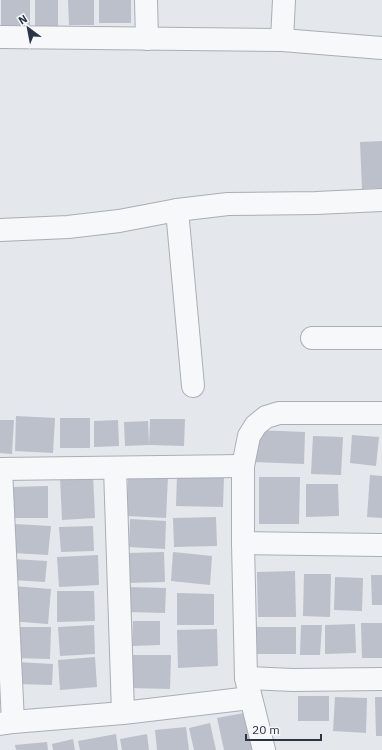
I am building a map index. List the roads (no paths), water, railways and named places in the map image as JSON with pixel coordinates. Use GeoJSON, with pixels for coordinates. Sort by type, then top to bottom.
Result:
{"type":"FeatureCollection","features":[{"type":"Feature","properties":{"kind":"street"},"geometry":{"type":"LineString","coordinates":[[146,0],[147,39]]}},
{"type":"Feature","properties":{"kind":"street"},"geometry":{"type":"LineString","coordinates":[[282,40],[284,0]]}},
{"type":"Feature","properties":{"kind":"street"},"geometry":{"type":"LineString","coordinates":[[0,37],[282,40],[382,48]]}},
{"type":"Feature","properties":{"kind":"street"},"geometry":{"type":"LineString","coordinates":[[0,226],[68,227],[119,222],[177,210],[228,204],[316,203],[382,200]]}},
{"type":"Feature","properties":{"kind":"street"},"geometry":{"type":"LineString","coordinates":[[177,210],[193,386]]}},
{"type":"Feature","properties":{"kind":"street"},"geometry":{"type":"LineString","coordinates":[[312,338],[382,338]]}},
{"type":"Feature","properties":{"kind":"street"},"geometry":{"type":"LineString","coordinates":[[264,750],[248,688],[243,543],[243,466],[249,436],[256,425],[266,417],[279,413],[382,413]]}},
{"type":"Feature","properties":{"kind":"street"},"geometry":{"type":"LineString","coordinates":[[243,466],[1,469],[6,723],[123,713],[293,680],[382,679]]}},
{"type":"Feature","properties":{"kind":"street"},"geometry":{"type":"LineString","coordinates":[[115,468],[123,713]]}},
{"type":"Feature","properties":{"kind":"street"},"geometry":{"type":"LineString","coordinates":[[243,543],[382,545]]}}]}
